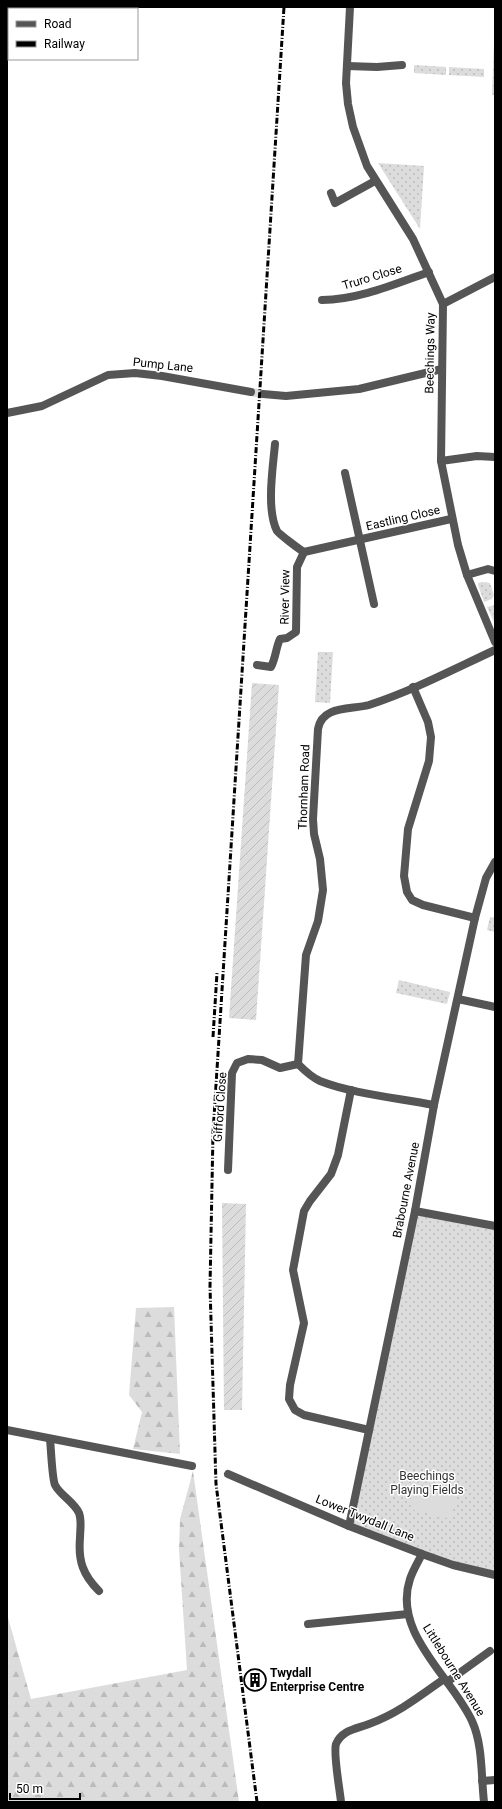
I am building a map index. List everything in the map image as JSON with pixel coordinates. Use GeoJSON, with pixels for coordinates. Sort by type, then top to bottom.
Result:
{"type":"FeatureCollection","features":[{"type":"Feature","properties":{"kind":"street","name":"Beechings Way"},"geometry":{"type":"LineString","coordinates":[[350,7],[346,66],[348,104],[353,127],[361,152],[375,180],[413,239],[443,304],[441,462],[451,519],[467,575],[495,642]]}},
{"type":"Feature","properties":{"kind":"street"},"geometry":{"type":"LineString","coordinates":[[346,66],[377,67],[402,65]]}},
{"type":"Feature","properties":{"kind":"street"},"geometry":{"type":"LineString","coordinates":[[332,193],[335,202],[375,180]]}},
{"type":"Feature","properties":{"kind":"street","name":"Truro Close"},"geometry":{"type":"LineString","coordinates":[[322,300],[338,300],[361,294],[429,272]]}},
{"type":"Feature","properties":{"kind":"street"},"geometry":{"type":"LineString","coordinates":[[443,304],[463,295],[495,276]]}},
{"type":"Feature","properties":{"kind":"street"},"geometry":{"type":"LineString","coordinates":[[263,394],[286,396],[359,389],[442,369]]}},
{"type":"Feature","properties":{"kind":"street","name":"Pump Lane"},"geometry":{"type":"LineString","coordinates":[[7,413],[42,406],[108,375],[134,373],[162,376],[251,392]]}},
{"type":"Feature","properties":{"kind":"street"},"geometry":{"type":"LineString","coordinates":[[275,444],[270,500],[274,523],[280,534],[304,552]]}},
{"type":"Feature","properties":{"kind":"street"},"geometry":{"type":"LineString","coordinates":[[441,462],[470,456],[494,455]]}},
{"type":"Feature","properties":{"kind":"street","name":"Eastling Close"},"geometry":{"type":"LineString","coordinates":[[345,473],[374,604]]}},
{"type":"Feature","properties":{"kind":"street","name":"Eastling Close"},"geometry":{"type":"LineString","coordinates":[[304,552],[451,519]]}},
{"type":"Feature","properties":{"kind":"street","name":"River View"},"geometry":{"type":"LineString","coordinates":[[257,665],[271,667],[276,656],[280,639],[287,638],[296,632],[297,567],[304,552]]}},
{"type":"Feature","properties":{"kind":"street"},"geometry":{"type":"LineString","coordinates":[[467,575],[488,569],[495,571]]}},
{"type":"Feature","properties":{"kind":"street","name":"Thornham Road"},"geometry":{"type":"LineString","coordinates":[[298,1064],[306,955],[318,921],[323,890],[320,859],[314,834],[313,819],[319,724],[323,717],[331,712],[360,708],[413,687],[495,650]]}},
{"type":"Feature","properties":{"kind":"street"},"geometry":{"type":"LineString","coordinates":[[413,687],[428,722],[431,737],[429,761],[408,829],[404,876],[407,892],[412,900],[423,905],[474,918]]}},
{"type":"Feature","properties":{"kind":"street","name":"Brabourne Avenue"},"geometry":{"type":"LineString","coordinates":[[349,1526],[415,1211],[434,1105],[458,999],[474,918],[486,878],[495,862]]}},
{"type":"Feature","properties":{"kind":"street"},"geometry":{"type":"LineString","coordinates":[[458,999],[495,1007]]}},
{"type":"Feature","properties":{"kind":"street","name":"Gifford Close"},"geometry":{"type":"LineString","coordinates":[[228,1170],[232,1073],[236,1063],[248,1059],[262,1060],[280,1068],[298,1064]]}},
{"type":"Feature","properties":{"kind":"street"},"geometry":{"type":"LineString","coordinates":[[298,1064],[306,1073],[320,1080],[352,1090],[434,1105]]}},
{"type":"Feature","properties":{"kind":"street"},"geometry":{"type":"LineString","coordinates":[[352,1090],[338,1155],[331,1174],[310,1200],[304,1211],[293,1270],[304,1323],[290,1386],[289,1400],[295,1410],[304,1415],[368,1430]]}},
{"type":"Feature","properties":{"kind":"street"},"geometry":{"type":"LineString","coordinates":[[415,1211],[495,1226]]}},
{"type":"Feature","properties":{"kind":"street"},"geometry":{"type":"LineString","coordinates":[[7,1430],[192,1466]]}},
{"type":"Feature","properties":{"kind":"street"},"geometry":{"type":"LineString","coordinates":[[50,1439],[55,1485],[72,1503],[79,1514],[79,1546],[82,1569],[88,1580],[99,1591]]}},
{"type":"Feature","properties":{"kind":"street","name":"Lower Twydall Lane"},"geometry":{"type":"LineString","coordinates":[[228,1474],[349,1526],[422,1554],[453,1565],[495,1575]]}},
{"type":"Feature","properties":{"kind":"street","name":"Littlebourne Avenue"},"geometry":{"type":"LineString","coordinates":[[422,1554],[410,1579],[407,1602],[408,1614],[412,1627],[424,1647],[445,1681],[470,1716],[475,1730],[484,1802]]}},
{"type":"Feature","properties":{"kind":"street"},"geometry":{"type":"LineString","coordinates":[[308,1624],[408,1614]]}},
{"type":"Feature","properties":{"kind":"street"},"geometry":{"type":"LineString","coordinates":[[341,1802],[336,1749],[340,1738],[346,1732],[371,1724],[397,1711],[490,1651]]}},
{"type":"Feature","properties":{"kind":"street"},"geometry":{"type":"LineString","coordinates":[[482,1781],[495,1780]]}},
{"type":"Feature","properties":{"kind":"green space"},"geometry":{"type":"Polygon","coordinates":[[[495,17],[495,95],[492,95],[495,17]]]}},
{"type":"Feature","properties":{"kind":"green space"},"geometry":{"type":"Polygon","coordinates":[[[414,65],[446,67],[446,75],[414,73],[414,65]]]}},
{"type":"Feature","properties":{"kind":"green space"},"geometry":{"type":"Polygon","coordinates":[[[449,67],[484,69],[484,77],[449,75],[449,67]]]}},
{"type":"Feature","properties":{"kind":"green space"},"geometry":{"type":"Polygon","coordinates":[[[378,163],[424,166],[420,229],[378,163]]]}},
{"type":"Feature","properties":{"kind":"green space"},"geometry":{"type":"Polygon","coordinates":[[[478,583],[490,583],[494,595],[492,599],[484,602],[478,585],[478,583]]]}},
{"type":"Feature","properties":{"kind":"green space"},"geometry":{"type":"Polygon","coordinates":[[[495,605],[495,624],[487,607],[495,605]]]}},
{"type":"Feature","properties":{"kind":"green space"},"geometry":{"type":"Polygon","coordinates":[[[318,652],[333,652],[330,703],[315,702],[318,652]]]}},
{"type":"Feature","properties":{"kind":"green space"},"geometry":{"type":"Polygon","coordinates":[[[252,683],[279,685],[256,1020],[229,1018],[252,683]]]}},
{"type":"Feature","properties":{"kind":"green space"},"geometry":{"type":"Polygon","coordinates":[[[490,917],[495,918],[495,932],[487,930],[490,917]]]}},
{"type":"Feature","properties":{"kind":"green space"},"geometry":{"type":"Polygon","coordinates":[[[399,980],[450,992],[447,1004],[396,993],[399,980]]]}},
{"type":"Feature","properties":{"kind":"green space"},"geometry":{"type":"Polygon","coordinates":[[[222,1203],[246,1204],[242,1410],[224,1410],[222,1203]]]}},
{"type":"Feature","properties":{"kind":"green space","name":"Beechings Playing Fields"},"geometry":{"type":"Polygon","coordinates":[[[415,1211],[495,1226],[495,1575],[453,1565],[349,1526],[415,1211]]]}},
{"type":"Feature","properties":{"kind":"green space"},"geometry":{"type":"Polygon","coordinates":[[[174,1307],[180,1454],[133,1449],[142,1412],[129,1395],[136,1308],[174,1307]]]}},
{"type":"Feature","properties":{"kind":"green space"},"geometry":{"type":"Polygon","coordinates":[[[193,1471],[239,1802],[7,1802],[7,1614],[31,1699],[187,1670],[179,1550],[180,1519],[193,1471]]]}},
{"type":"Feature","properties":{"kind":"green space"},"geometry":{"type":"Polygon","coordinates":[[[415,1488],[456,1498],[451,1519],[410,1509],[415,1488]]]}},
{"type":"Feature","properties":{"kind":"tunnel"},"geometry":{"type":"LineString","coordinates":[[251,392],[263,394]]}},
{"type":"Feature","properties":{"kind":"railway"},"geometry":{"type":"LineString","coordinates":[[257,1802],[216,1484],[210,1287],[213,1133],[284,7]]}},
{"type":"Feature","properties":{"kind":"railway"},"geometry":{"type":"LineString","coordinates":[[213,1037],[217,973]]}},
{"type":"Feature","properties":{"kind":"place","name":"Twydall Enterprise Centre"},"geometry":{"type":"Point","coordinates":[255,1680]}}]}
